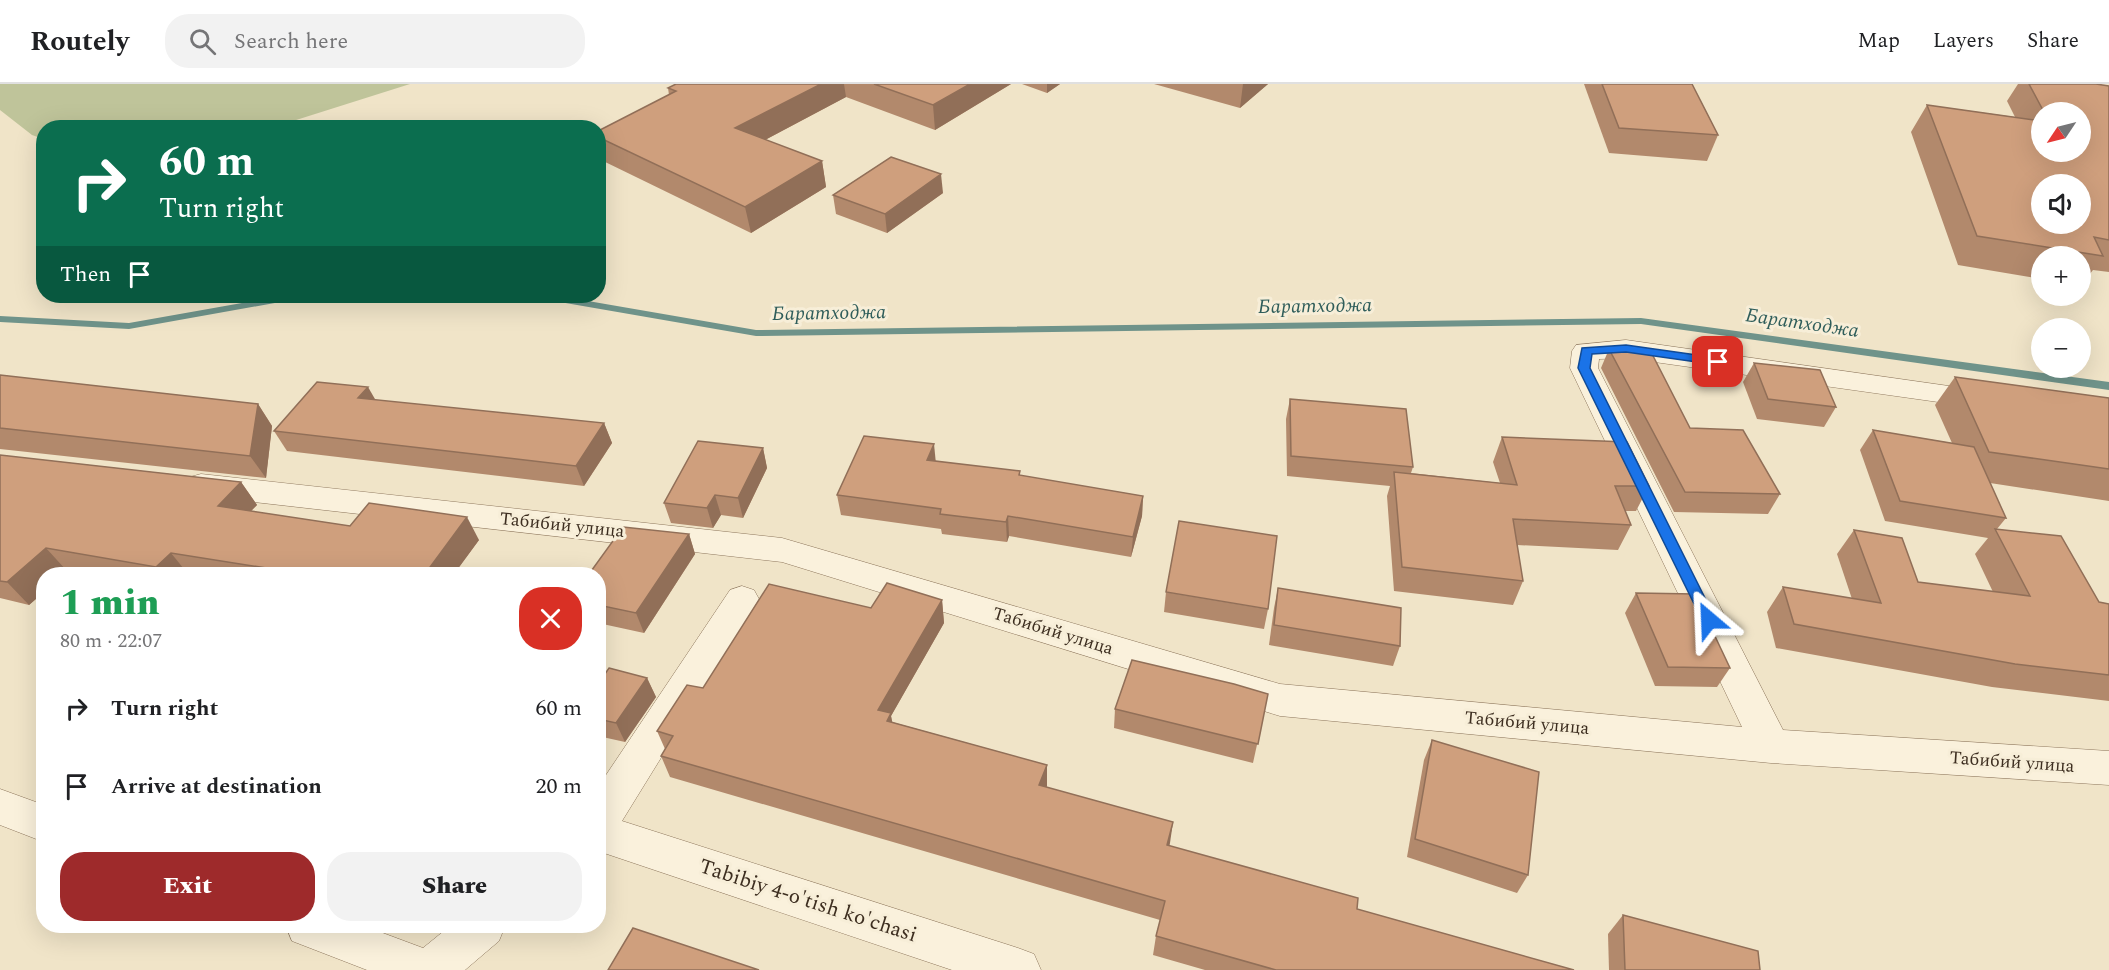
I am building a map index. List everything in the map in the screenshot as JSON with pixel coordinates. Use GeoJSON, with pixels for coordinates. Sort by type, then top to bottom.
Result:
{"type":"FeatureCollection","features":[{"type":"Feature","properties":{"kind":"street"},"geometry":{"type":"LineString","coordinates":[[1771,746],[1584,368],[1586,351],[1626,349],[2015,404]]}},
{"type":"Feature","properties":{"kind":"street","name":"Табибий улица"},"geometry":{"type":"LineString","coordinates":[[166,481],[782,550],[1280,700],[1771,746],[2109,768]]}},
{"type":"Feature","properties":{"kind":"street"},"geometry":{"type":"LineString","coordinates":[[606,811],[742,599]]}},
{"type":"Feature","properties":{"kind":"street"},"geometry":{"type":"LineString","coordinates":[[0,807],[36,821]]}},
{"type":"Feature","properties":{"kind":"street","name":"Tabibiy 4-o'tish ko'chasi"},"geometry":{"type":"LineString","coordinates":[[606,835],[1018,970]]}},
{"type":"Feature","properties":{"kind":"street"},"geometry":{"type":"LineString","coordinates":[[326,933],[424,970]]}},
{"type":"Feature","properties":{"kind":"street"},"geometry":{"type":"LineString","coordinates":[[431,970],[475,933]]}},
{"type":"Feature","properties":{"kind":"green space"},"geometry":{"type":"Polygon","coordinates":[[[0,84],[410,84],[296,120],[36,120],[36,136],[0,110],[0,84]]]}},
{"type":"Feature","properties":{"kind":"building"},"geometry":{"type":"Polygon","coordinates":[[[676,84],[821,84],[735,128],[822,161],[745,207],[606,141],[606,127],[676,91],[668,88],[676,84]]]}},
{"type":"Feature","properties":{"kind":"building"},"geometry":{"type":"Polygon","coordinates":[[[874,84],[970,84],[933,105],[874,84]]]}},
{"type":"Feature","properties":{"kind":"building"},"geometry":{"type":"Polygon","coordinates":[[[1602,84],[1692,84],[1718,135],[1619,128],[1602,84]]]}},
{"type":"Feature","properties":{"kind":"building"},"geometry":{"type":"Polygon","coordinates":[[[2029,84],[2109,86],[2109,240],[2094,237],[2103,256],[2091,254],[2091,246],[2040,246],[1977,236],[1927,105],[2031,119],[2031,162],[2091,162],[2091,102],[2039,102],[2029,84]]]}},
{"type":"Feature","properties":{"kind":"building"},"geometry":{"type":"Polygon","coordinates":[[[891,157],[941,174],[885,214],[833,195],[891,157]]]}},
{"type":"Feature","properties":{"kind":"building"},"geometry":{"type":"Polygon","coordinates":[[[1609,349],[1650,350],[1690,428],[1743,430],[1780,494],[1685,492],[1609,349]]]}},
{"type":"Feature","properties":{"kind":"building"},"geometry":{"type":"Polygon","coordinates":[[[1754,363],[1820,370],[1836,407],[1768,399],[1754,363]]]}},
{"type":"Feature","properties":{"kind":"building"},"geometry":{"type":"Polygon","coordinates":[[[0,375],[258,404],[250,456],[0,428],[0,375]]]}},
{"type":"Feature","properties":{"kind":"building"},"geometry":{"type":"Polygon","coordinates":[[[1955,377],[2109,398],[2109,469],[1989,452],[1955,377]]]}},
{"type":"Feature","properties":{"kind":"building"},"geometry":{"type":"Polygon","coordinates":[[[317,382],[368,387],[358,398],[604,423],[576,466],[274,431],[317,382]]]}},
{"type":"Feature","properties":{"kind":"building"},"geometry":{"type":"Polygon","coordinates":[[[1290,399],[1406,409],[1413,467],[1291,456],[1290,399]]]}},
{"type":"Feature","properties":{"kind":"building"},"geometry":{"type":"Polygon","coordinates":[[[1873,430],[1974,447],[2006,518],[1900,501],[1873,430]]]}},
{"type":"Feature","properties":{"kind":"building"},"geometry":{"type":"Polygon","coordinates":[[[864,436],[934,444],[927,460],[1020,471],[1019,475],[1143,496],[1133,537],[1008,516],[1006,522],[940,514],[941,509],[837,495],[864,436]]]}},
{"type":"Feature","properties":{"kind":"building"},"geometry":{"type":"Polygon","coordinates":[[[1502,437],[1627,442],[1649,486],[1615,486],[1631,525],[1513,519],[1523,581],[1402,567],[1394,472],[1517,485],[1502,437]]]}},
{"type":"Feature","properties":{"kind":"building"},"geometry":{"type":"Polygon","coordinates":[[[698,441],[763,448],[738,498],[715,495],[707,508],[664,503],[698,441]]]}},
{"type":"Feature","properties":{"kind":"building"},"geometry":{"type":"Polygon","coordinates":[[[0,455],[241,482],[218,506],[350,526],[369,503],[467,517],[430,567],[260,567],[171,553],[156,567],[46,548],[7,582],[0,581],[0,455]]]}},
{"type":"Feature","properties":{"kind":"building"},"geometry":{"type":"Polygon","coordinates":[[[1179,521],[1277,536],[1268,609],[1166,592],[1179,521]]]}},
{"type":"Feature","properties":{"kind":"building"},"geometry":{"type":"Polygon","coordinates":[[[623,527],[689,534],[636,613],[606,607],[606,567],[594,567],[623,527]]]}},
{"type":"Feature","properties":{"kind":"building"},"geometry":{"type":"Polygon","coordinates":[[[1995,529],[2061,536],[2099,602],[2109,604],[2109,675],[2015,664],[1794,624],[1783,587],[1881,603],[1854,530],[1902,538],[1918,582],[2030,596],[1995,529]]]}},
{"type":"Feature","properties":{"kind":"building"},"geometry":{"type":"Polygon","coordinates":[[[887,583],[942,600],[878,710],[891,713],[887,721],[1047,765],[1039,785],[1173,822],[1167,845],[1358,898],[1357,909],[1574,970],[1276,970],[1156,936],[1165,901],[661,756],[673,736],[657,731],[687,685],[703,688],[769,584],[871,608],[887,583]]]}},
{"type":"Feature","properties":{"kind":"building"},"geometry":{"type":"Polygon","coordinates":[[[1278,588],[1401,608],[1400,646],[1274,625],[1278,588]]]}},
{"type":"Feature","properties":{"kind":"building"},"geometry":{"type":"Polygon","coordinates":[[[1636,593],[1695,594],[1730,668],[1668,667],[1636,593]]]}},
{"type":"Feature","properties":{"kind":"building"},"geometry":{"type":"Polygon","coordinates":[[[1132,660],[1268,694],[1258,744],[1115,709],[1132,660]]]}},
{"type":"Feature","properties":{"kind":"building"},"geometry":{"type":"Polygon","coordinates":[[[609,668],[647,678],[616,723],[606,721],[606,672],[609,668]]]}},
{"type":"Feature","properties":{"kind":"building"},"geometry":{"type":"Polygon","coordinates":[[[1432,740],[1539,772],[1528,875],[1415,839],[1432,740]]]}},
{"type":"Feature","properties":{"kind":"building"},"geometry":{"type":"Polygon","coordinates":[[[1623,915],[1758,951],[1760,970],[1625,970],[1623,915]]]}},
{"type":"Feature","properties":{"kind":"building"},"geometry":{"type":"Polygon","coordinates":[[[633,928],[759,970],[608,970],[633,928]]]}},
{"type":"Feature","properties":{"kind":"waterway","name":"Баратходжа"},"geometry":{"type":"LineString","coordinates":[[0,319],[129,326],[258,303]]}},
{"type":"Feature","properties":{"kind":"waterway","name":"Баратходжа"},"geometry":{"type":"LineString","coordinates":[[583,303],[756,333],[1641,321],[2109,386]]}},
{"type":"Feature","properties":{"kind":"route"},"geometry":{"type":"LineString","coordinates":[[1709,620],[1584,368],[1586,351],[1626,349],[1718,362]]}}]}
